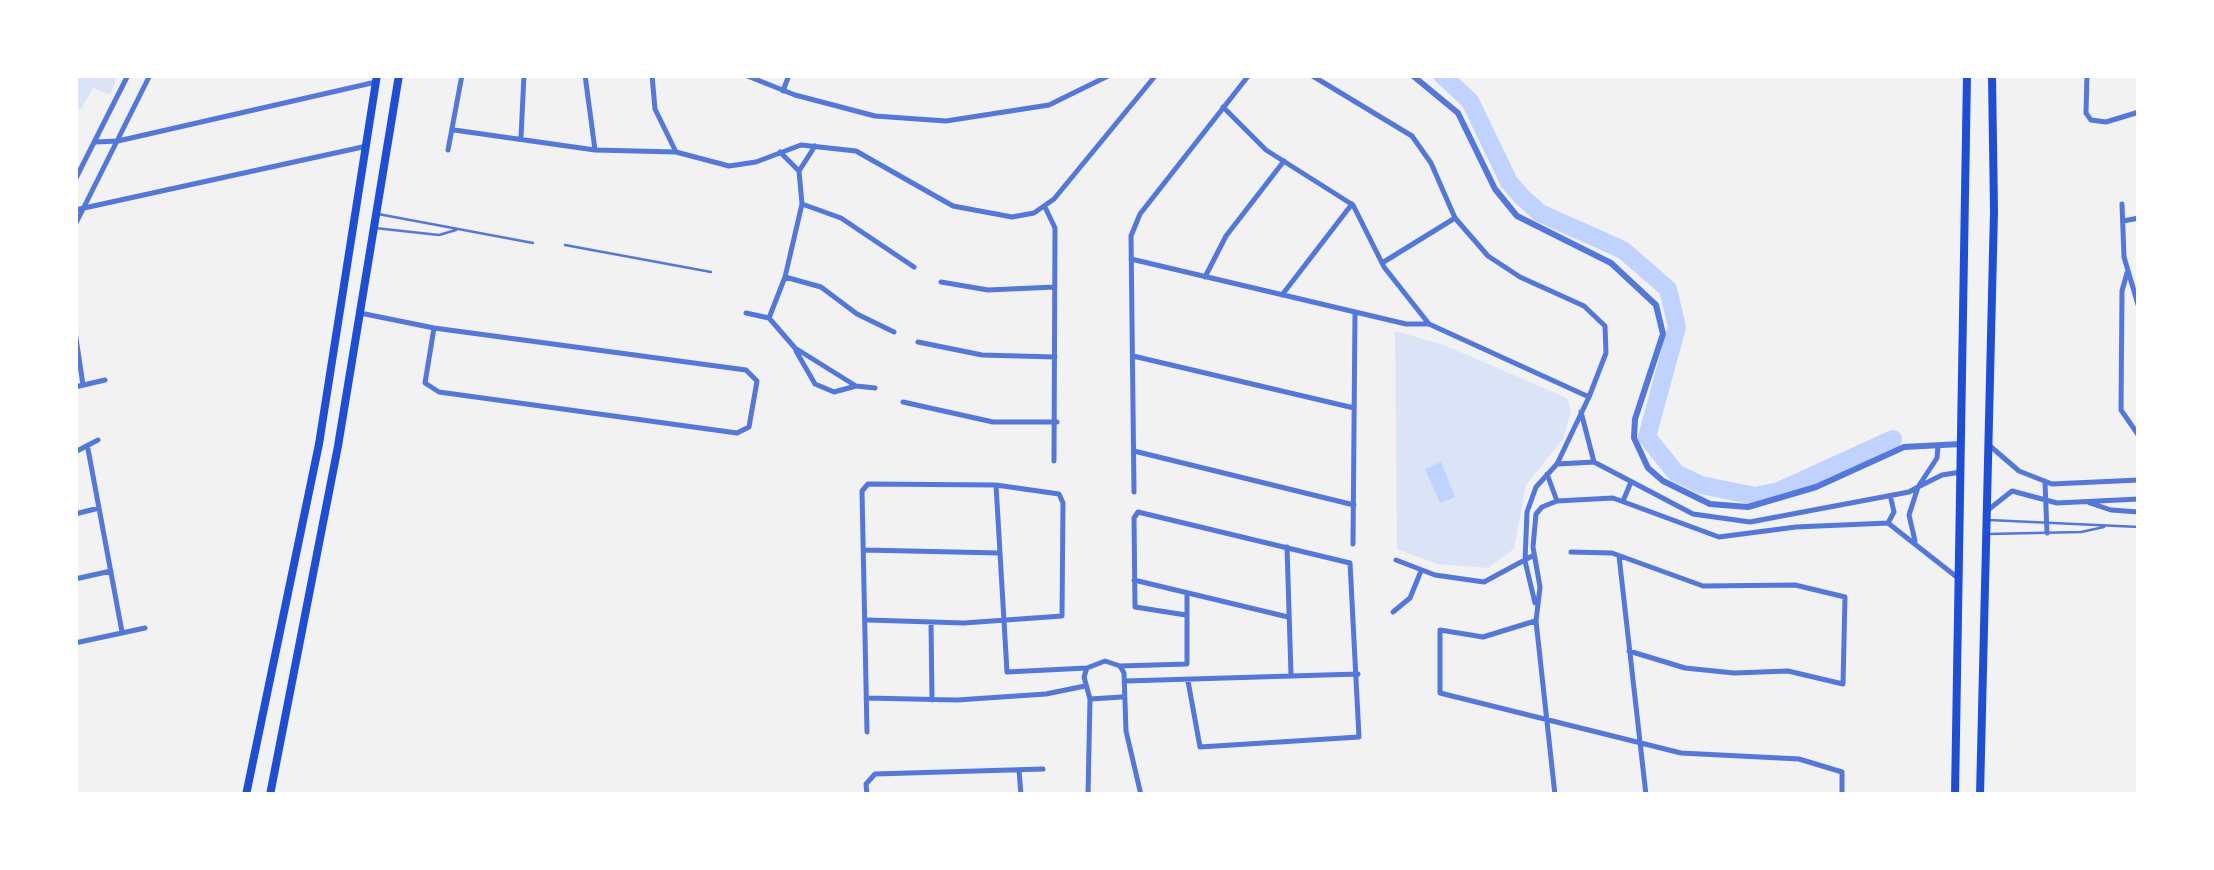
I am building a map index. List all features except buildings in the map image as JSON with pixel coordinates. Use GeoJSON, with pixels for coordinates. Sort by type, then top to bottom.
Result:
{"type":"FeatureCollection","features":[{"type":"Feature","properties":{"kind":"main road"},"geometry":{"type":"LineString","coordinates":[[270,795],[400,75]]}},
{"type":"Feature","properties":{"kind":"main road"},"geometry":{"type":"LineString","coordinates":[[1955,795],[1968,75]]}},
{"type":"Feature","properties":{"kind":"main road"},"geometry":{"type":"LineString","coordinates":[[1980,795],[1990,446],[1992,75]]}},
{"type":"Feature","properties":{"kind":"main road"},"geometry":{"type":"LineString","coordinates":[[246,795],[319,444],[377,78]]}},
{"type":"Feature","properties":{"kind":"street"},"geometry":{"type":"LineString","coordinates":[[75,180],[128,75]]}},
{"type":"Feature","properties":{"kind":"street"},"geometry":{"type":"LineString","coordinates":[[75,225],[79,209],[150,75]]}},
{"type":"Feature","properties":{"kind":"street"},"geometry":{"type":"LineString","coordinates":[[448,150],[462,75]]}},
{"type":"Feature","properties":{"kind":"street"},"geometry":{"type":"LineString","coordinates":[[521,138],[524,75]]}},
{"type":"Feature","properties":{"kind":"street"},"geometry":{"type":"LineString","coordinates":[[585,75],[595,150]]}},
{"type":"Feature","properties":{"kind":"street"},"geometry":{"type":"LineString","coordinates":[[652,75],[655,109],[676,152]]}},
{"type":"Feature","properties":{"kind":"street"},"geometry":{"type":"LineString","coordinates":[[744,75],[783,91],[875,116],[946,121],[1049,105],[1110,75]]}},
{"type":"Feature","properties":{"kind":"street"},"geometry":{"type":"LineString","coordinates":[[783,91],[789,75]]}},
{"type":"Feature","properties":{"kind":"street"},"geometry":{"type":"LineString","coordinates":[[454,130],[595,150],[676,152],[728,166],[815,144],[871,156],[940,200],[971,212],[1012,218],[1045,206],[1156,75]]}},
{"type":"Feature","properties":{"kind":"street"},"geometry":{"type":"LineString","coordinates":[[1134,492],[1131,236],[1140,214],[1249,75]]}},
{"type":"Feature","properties":{"kind":"street"},"geometry":{"type":"LineString","coordinates":[[1312,75],[1412,136],[1430,163],[1455,218],[1475,245],[1504,268],[1584,306],[1605,326],[1606,352],[1589,397],[1557,464],[1526,512],[1525,561],[1536,606]]}},
{"type":"Feature","properties":{"kind":"street"},"geometry":{"type":"LineString","coordinates":[[1412,75],[1458,113],[1495,189],[1517,216],[1611,262],[1656,304],[1663,334],[1635,419],[1634,438],[1648,468],[1663,481],[1710,504],[1748,507],[1816,487],[1904,448],[1961,444]]}},
{"type":"Feature","properties":{"kind":"street"},"geometry":{"type":"LineString","coordinates":[[2088,75],[2086,113],[2090,120],[2106,122],[2139,112]]}},
{"type":"Feature","properties":{"kind":"street"},"geometry":{"type":"LineString","coordinates":[[96,142],[118,141],[377,78]]}},
{"type":"Feature","properties":{"kind":"street"},"geometry":{"type":"LineString","coordinates":[[1223,107],[1257,142],[1352,204],[1382,263],[1429,324]]}},
{"type":"Feature","properties":{"kind":"street"},"geometry":{"type":"LineString","coordinates":[[769,318],[785,277],[802,204],[799,171],[815,144]]}},
{"type":"Feature","properties":{"kind":"street"},"geometry":{"type":"LineString","coordinates":[[79,209],[366,146]]}},
{"type":"Feature","properties":{"kind":"street"},"geometry":{"type":"LineString","coordinates":[[780,151],[799,171]]}},
{"type":"Feature","properties":{"kind":"street"},"geometry":{"type":"LineString","coordinates":[[1205,277],[1226,236],[1284,161]]}},
{"type":"Feature","properties":{"kind":"street"},"geometry":{"type":"LineString","coordinates":[[802,204],[841,218],[914,268]]}},
{"type":"Feature","properties":{"kind":"street"},"geometry":{"type":"LineString","coordinates":[[1282,295],[1352,204]]}},
{"type":"Feature","properties":{"kind":"street"},"geometry":{"type":"LineString","coordinates":[[2122,204],[2128,273],[2139,308]]}},
{"type":"Feature","properties":{"kind":"street"},"geometry":{"type":"LineString","coordinates":[[1045,206],[1055,228],[1054,461]]}},
{"type":"Feature","properties":{"kind":"street"},"geometry":{"type":"LineString","coordinates":[[1382,263],[1455,218]]}},
{"type":"Feature","properties":{"kind":"street"},"geometry":{"type":"LineString","coordinates":[[2123,221],[2139,218]]}},
{"type":"Feature","properties":{"kind":"street"},"geometry":{"type":"LineString","coordinates":[[1132,259],[1406,324],[1429,324],[1589,397]]}},
{"type":"Feature","properties":{"kind":"street"},"geometry":{"type":"LineString","coordinates":[[2128,273],[2122,291],[2120,410],[2139,436]]}},
{"type":"Feature","properties":{"kind":"street"},"geometry":{"type":"LineString","coordinates":[[785,277],[820,287],[857,314],[894,332]]}},
{"type":"Feature","properties":{"kind":"street"},"geometry":{"type":"LineString","coordinates":[[941,282],[988,290],[1055,287]]}},
{"type":"Feature","properties":{"kind":"street"},"geometry":{"type":"LineString","coordinates":[[1353,544],[1355,312]]}},
{"type":"Feature","properties":{"kind":"street"},"geometry":{"type":"LineString","coordinates":[[360,313],[434,328],[746,370],[757,381],[749,426],[737,433],[439,392],[425,383],[434,328]]}},
{"type":"Feature","properties":{"kind":"street"},"geometry":{"type":"LineString","coordinates":[[746,313],[769,318],[795,348],[815,384],[834,392],[856,386],[875,388]]}},
{"type":"Feature","properties":{"kind":"street"},"geometry":{"type":"LineString","coordinates":[[75,333],[79,386],[105,380]]}},
{"type":"Feature","properties":{"kind":"street"},"geometry":{"type":"LineString","coordinates":[[918,342],[982,355],[1054,357]]}},
{"type":"Feature","properties":{"kind":"street"},"geometry":{"type":"LineString","coordinates":[[795,348],[856,386]]}},
{"type":"Feature","properties":{"kind":"street"},"geometry":{"type":"LineString","coordinates":[[1132,356],[1354,408]]}},
{"type":"Feature","properties":{"kind":"street"},"geometry":{"type":"LineString","coordinates":[[904,402],[994,422],[1057,422]]}},
{"type":"Feature","properties":{"kind":"street"},"geometry":{"type":"LineString","coordinates":[[1581,412],[1594,462]]}},
{"type":"Feature","properties":{"kind":"street"},"geometry":{"type":"LineString","coordinates":[[75,452],[88,449],[98,440]]}},
{"type":"Feature","properties":{"kind":"street"},"geometry":{"type":"LineString","coordinates":[[1915,541],[1909,516],[1918,488],[1937,458],[1938,443]]}},
{"type":"Feature","properties":{"kind":"street"},"geometry":{"type":"LineString","coordinates":[[1990,446],[2008,464],[2045,482],[2075,486],[2139,480]]}},
{"type":"Feature","properties":{"kind":"street"},"geometry":{"type":"LineString","coordinates":[[88,449],[122,632]]}},
{"type":"Feature","properties":{"kind":"street"},"geometry":{"type":"LineString","coordinates":[[1134,451],[1354,504]]}},
{"type":"Feature","properties":{"kind":"street"},"geometry":{"type":"LineString","coordinates":[[1557,464],[1594,462],[1693,514],[1730,522],[1892,499],[1942,475],[1961,472]]}},
{"type":"Feature","properties":{"kind":"street"},"geometry":{"type":"LineString","coordinates":[[1547,474],[1558,502]]}},
{"type":"Feature","properties":{"kind":"street"},"geometry":{"type":"LineString","coordinates":[[1624,501],[1631,482]]}},
{"type":"Feature","properties":{"kind":"street"},"geometry":{"type":"LineString","coordinates":[[2045,482],[2047,533]]}},
{"type":"Feature","properties":{"kind":"street"},"geometry":{"type":"LineString","coordinates":[[866,620],[1001,621],[1058,617],[1064,613],[1062,504],[1052,491],[996,485],[865,485],[866,732]]}},
{"type":"Feature","properties":{"kind":"street"},"geometry":{"type":"LineString","coordinates":[[996,485],[1007,672],[1086,668],[1105,661],[1120,666],[1187,664],[1187,594]]}},
{"type":"Feature","properties":{"kind":"street"},"geometry":{"type":"LineString","coordinates":[[1988,515],[2012,492],[2046,502],[2139,499]]}},
{"type":"Feature","properties":{"kind":"street"},"geometry":{"type":"LineString","coordinates":[[1556,795],[1536,621],[1540,587],[1534,555],[1536,514],[1558,502],[1600,497],[1624,501],[1719,537],[1796,527],[1888,523],[1960,579]]}},
{"type":"Feature","properties":{"kind":"street"},"geometry":{"type":"LineString","coordinates":[[1888,523],[1894,512],[1892,499]]}},
{"type":"Feature","properties":{"kind":"street"},"geometry":{"type":"LineString","coordinates":[[2087,502],[2110,510],[2139,512]]}},
{"type":"Feature","properties":{"kind":"street"},"geometry":{"type":"LineString","coordinates":[[75,514],[100,508]]}},
{"type":"Feature","properties":{"kind":"street"},"geometry":{"type":"LineString","coordinates":[[1186,615],[1137,610],[1134,518],[1138,512],[1352,566],[1358,674],[1356,740],[1200,746],[1188,681]]}},
{"type":"Feature","properties":{"kind":"street"},"geometry":{"type":"LineString","coordinates":[[1288,547],[1292,674]]}},
{"type":"Feature","properties":{"kind":"street"},"geometry":{"type":"LineString","coordinates":[[864,550],[1000,553]]}},
{"type":"Feature","properties":{"kind":"street"},"geometry":{"type":"LineString","coordinates":[[1570,552],[1618,556],[1687,583],[1734,588],[1795,585],[1845,597],[1843,684],[1788,671],[1702,670],[1629,650]]}},
{"type":"Feature","properties":{"kind":"street"},"geometry":{"type":"LineString","coordinates":[[1396,560],[1422,571],[1484,582],[1534,555]]}},
{"type":"Feature","properties":{"kind":"street"},"geometry":{"type":"LineString","coordinates":[[1618,556],[1646,795]]}},
{"type":"Feature","properties":{"kind":"street"},"geometry":{"type":"LineString","coordinates":[[75,579],[111,571]]}},
{"type":"Feature","properties":{"kind":"street"},"geometry":{"type":"LineString","coordinates":[[1393,612],[1410,598],[1422,571]]}},
{"type":"Feature","properties":{"kind":"street"},"geometry":{"type":"LineString","coordinates":[[1134,580],[1288,617]]}},
{"type":"Feature","properties":{"kind":"street"},"geometry":{"type":"LineString","coordinates":[[1536,621],[1483,638],[1440,630],[1440,693],[1640,743],[1714,756],[1782,756],[1846,770],[1842,795]]}},
{"type":"Feature","properties":{"kind":"street"},"geometry":{"type":"LineString","coordinates":[[931,622],[932,700]]}},
{"type":"Feature","properties":{"kind":"street"},"geometry":{"type":"LineString","coordinates":[[75,644],[145,628]]}},
{"type":"Feature","properties":{"kind":"street"},"geometry":{"type":"LineString","coordinates":[[1120,666],[1126,681],[1122,697],[1142,795]]}},
{"type":"Feature","properties":{"kind":"street"},"geometry":{"type":"LineString","coordinates":[[1086,668],[1085,686],[1090,699],[1088,795]]}},
{"type":"Feature","properties":{"kind":"street"},"geometry":{"type":"LineString","coordinates":[[1126,681],[1358,674]]}},
{"type":"Feature","properties":{"kind":"street"},"geometry":{"type":"LineString","coordinates":[[866,698],[1012,697],[1085,686]]}},
{"type":"Feature","properties":{"kind":"street"},"geometry":{"type":"LineString","coordinates":[[1090,699],[1122,697]]}},
{"type":"Feature","properties":{"kind":"street"},"geometry":{"type":"LineString","coordinates":[[1019,770],[1020,795]]}},
{"type":"Feature","properties":{"kind":"street"},"geometry":{"type":"LineString","coordinates":[[867,795],[866,784],[875,774],[1042,770]]}},
{"type":"Feature","properties":{"kind":"street"},"geometry":{"type":"LineString","coordinates":[[1440,795],[1464,795]]}},
{"type":"Feature","properties":{"kind":"lane"},"geometry":{"type":"LineString","coordinates":[[376,214],[445,223],[459,230],[534,243]]}},
{"type":"Feature","properties":{"kind":"lane"},"geometry":{"type":"LineString","coordinates":[[374,228],[439,235],[459,230]]}},
{"type":"Feature","properties":{"kind":"lane"},"geometry":{"type":"LineString","coordinates":[[566,245],[711,272]]}},
{"type":"Feature","properties":{"kind":"lane"},"geometry":{"type":"LineString","coordinates":[[1988,515],[2139,527]]}},
{"type":"Feature","properties":{"kind":"lane"},"geometry":{"type":"LineString","coordinates":[[1988,534],[2106,527]]}},
{"type":"Feature","properties":{"kind":"shaded area"},"geometry":{"type":"Polygon","coordinates":[[[75,75],[118,75],[110,95],[93,88],[81,109],[75,110],[75,75]]]}},
{"type":"Feature","properties":{"kind":"shaded area"},"geometry":{"type":"Polygon","coordinates":[[[1395,331],[1444,345],[1567,398],[1571,411],[1563,439],[1526,485],[1514,549],[1488,568],[1437,564],[1397,549],[1395,331]]]}},
{"type":"Feature","properties":{"kind":"water"},"geometry":{"type":"Polygon","coordinates":[[[1441,462],[1455,497],[1440,503],[1425,469],[1441,462]]]}},
{"type":"Feature","properties":{"kind":"waterway"},"geometry":{"type":"LineString","coordinates":[[1442,75],[1470,101],[1509,182],[1522,197],[1540,213],[1623,250],[1668,289],[1677,327],[1647,437],[1676,473],[1701,485],[1755,496],[1779,491],[1893,439]]}}]}
